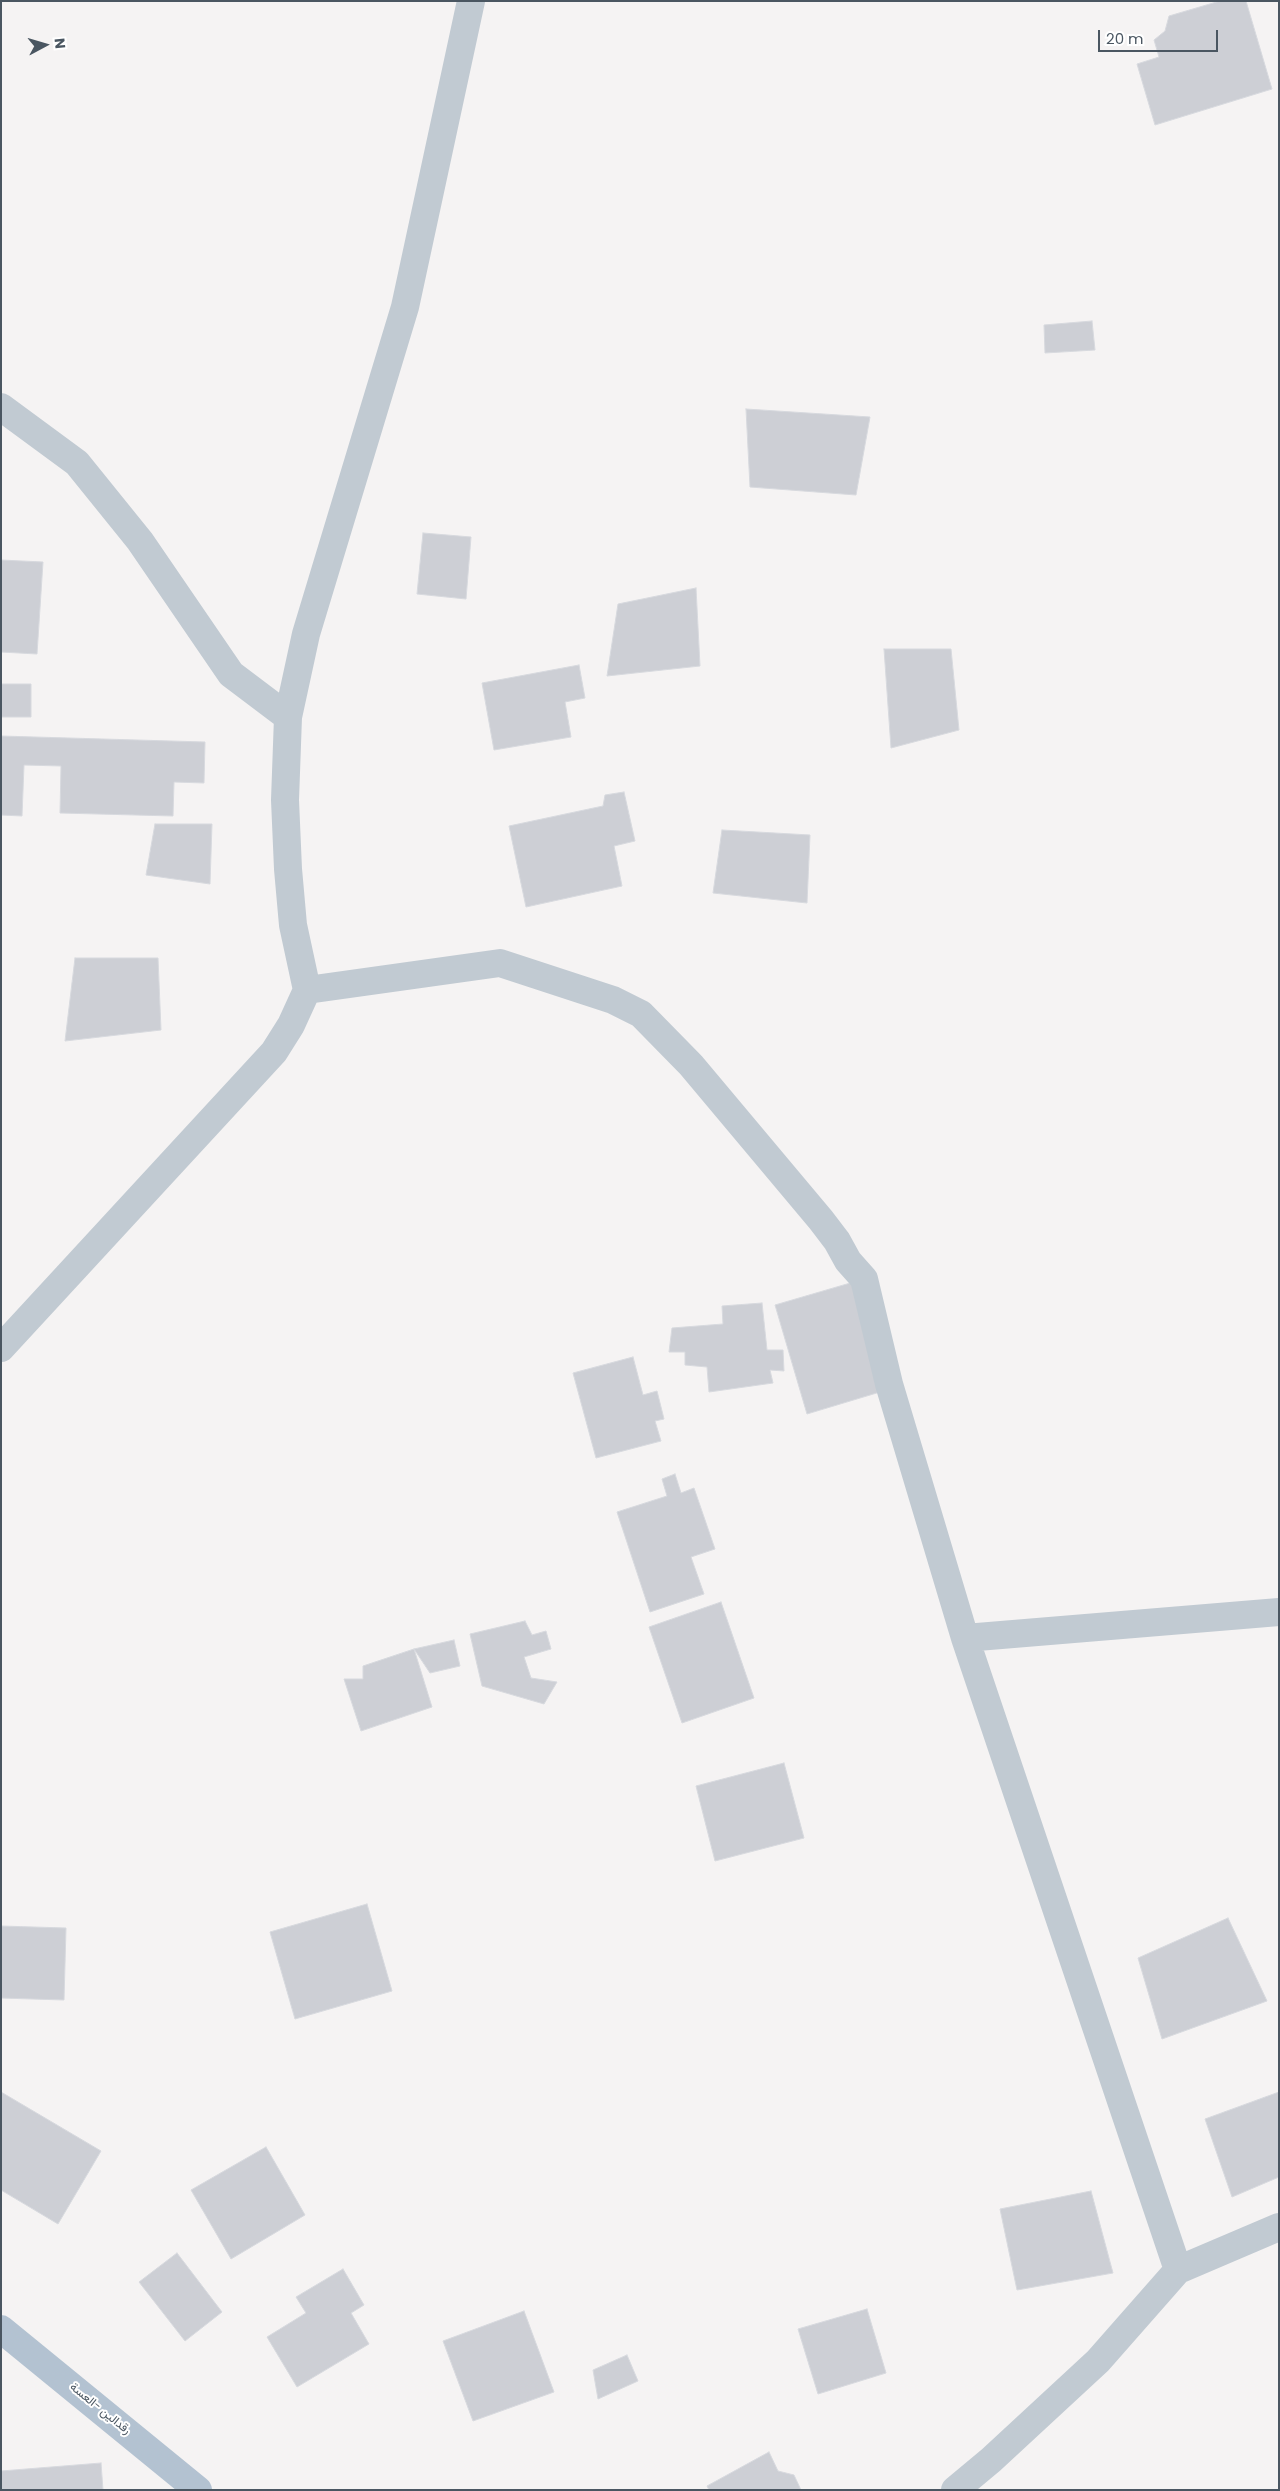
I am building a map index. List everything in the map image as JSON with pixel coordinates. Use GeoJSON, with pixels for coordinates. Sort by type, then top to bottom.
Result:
{"type":"FeatureCollection","features":[{"type":"Feature","properties":{"kind":"main road","name":"رقدالين -العسة"},"geometry":{"type":"LineString","coordinates":[[1,2329],[198,2490]]}},
{"type":"Feature","properties":{"kind":"street"},"geometry":{"type":"LineString","coordinates":[[1,1348],[274,1052],[291,1025],[307,990],[293,925],[288,869],[286,800],[288,717],[306,634],[405,307],[471,1]]}},
{"type":"Feature","properties":{"kind":"street"},"geometry":{"type":"LineString","coordinates":[[1,407],[77,463],[140,541],[231,674],[288,717]]}},
{"type":"Feature","properties":{"kind":"street"},"geometry":{"type":"LineString","coordinates":[[307,990],[500,963],[613,1000],[641,1014],[691,1065],[826,1227],[837,1241],[848,1262],[864,1278],[890,1384],[965,1638],[1178,2270]]}},
{"type":"Feature","properties":{"kind":"street"},"geometry":{"type":"LineString","coordinates":[[965,1638],[1279,1612]]}},
{"type":"Feature","properties":{"kind":"street"},"geometry":{"type":"LineString","coordinates":[[954,2490],[991,2460],[1098,2361],[1178,2270],[1279,2227]]}},
{"type":"Feature","properties":{"kind":"building"},"geometry":{"type":"Polygon","coordinates":[[[1220,1],[1246,1],[1272,89],[1155,125],[1137,64],[1159,57],[1154,40],[1165,31],[1169,16],[1220,1]]]}},
{"type":"Feature","properties":{"kind":"building"},"geometry":{"type":"Polygon","coordinates":[[[1092,321],[1095,350],[1045,353],[1044,325],[1092,321]]]}},
{"type":"Feature","properties":{"kind":"building"},"geometry":{"type":"Polygon","coordinates":[[[746,409],[870,417],[856,495],[750,487],[746,409]]]}},
{"type":"Feature","properties":{"kind":"building"},"geometry":{"type":"Polygon","coordinates":[[[423,533],[471,537],[466,599],[417,594],[423,533]]]}},
{"type":"Feature","properties":{"kind":"building"},"geometry":{"type":"Polygon","coordinates":[[[1,560],[43,562],[37,654],[1,652],[1,560]]]}},
{"type":"Feature","properties":{"kind":"building"},"geometry":{"type":"Polygon","coordinates":[[[696,588],[700,666],[607,676],[618,604],[696,588]]]}},
{"type":"Feature","properties":{"kind":"building"},"geometry":{"type":"Polygon","coordinates":[[[884,649],[951,649],[959,730],[891,748],[884,649]]]}},
{"type":"Feature","properties":{"kind":"building"},"geometry":{"type":"Polygon","coordinates":[[[579,665],[585,698],[565,702],[571,737],[494,750],[482,683],[579,665]]]}},
{"type":"Feature","properties":{"kind":"building"},"geometry":{"type":"Polygon","coordinates":[[[1,684],[31,684],[31,717],[1,717],[1,684]]]}},
{"type":"Feature","properties":{"kind":"building"},"geometry":{"type":"Polygon","coordinates":[[[1,736],[205,742],[204,783],[174,782],[173,816],[60,813],[61,766],[24,765],[22,816],[1,815],[1,736]]]}},
{"type":"Feature","properties":{"kind":"building"},"geometry":{"type":"Polygon","coordinates":[[[624,792],[635,841],[614,846],[622,886],[526,907],[509,826],[603,806],[605,795],[624,792]]]}},
{"type":"Feature","properties":{"kind":"building"},"geometry":{"type":"Polygon","coordinates":[[[155,824],[212,824],[210,884],[146,875],[155,824]]]}},
{"type":"Feature","properties":{"kind":"building"},"geometry":{"type":"Polygon","coordinates":[[[722,830],[810,835],[807,903],[713,893],[722,830]]]}},
{"type":"Feature","properties":{"kind":"building"},"geometry":{"type":"Polygon","coordinates":[[[75,958],[158,958],[161,1030],[65,1041],[75,958]]]}},
{"type":"Feature","properties":{"kind":"building"},"geometry":{"type":"Polygon","coordinates":[[[864,1279],[880,1392],[807,1414],[775,1305],[864,1279]]]}},
{"type":"Feature","properties":{"kind":"building"},"geometry":{"type":"Polygon","coordinates":[[[762,1303],[767,1350],[783,1350],[784,1371],[770,1370],[773,1383],[709,1392],[707,1367],[685,1365],[685,1352],[669,1352],[672,1328],[723,1324],[722,1306],[762,1303]]]}},
{"type":"Feature","properties":{"kind":"building"},"geometry":{"type":"Polygon","coordinates":[[[633,1357],[643,1395],[657,1391],[664,1419],[655,1421],[661,1441],[596,1458],[573,1373],[633,1357]]]}},
{"type":"Feature","properties":{"kind":"building"},"geometry":{"type":"Polygon","coordinates":[[[675,1474],[681,1493],[694,1488],[715,1549],[691,1557],[704,1594],[650,1612],[617,1512],[667,1496],[662,1479],[675,1474]]]}},
{"type":"Feature","properties":{"kind":"building"},"geometry":{"type":"Polygon","coordinates":[[[721,1602],[754,1698],[682,1723],[649,1627],[721,1602]]]}},
{"type":"Feature","properties":{"kind":"building"},"geometry":{"type":"Polygon","coordinates":[[[525,1621],[532,1635],[546,1631],[551,1649],[524,1657],[531,1678],[557,1682],[544,1704],[482,1686],[470,1634],[525,1621]]]}},
{"type":"Feature","properties":{"kind":"building"},"geometry":{"type":"Polygon","coordinates":[[[454,1640],[460,1666],[430,1673],[414,1649],[454,1640]]]}},
{"type":"Feature","properties":{"kind":"building"},"geometry":{"type":"Polygon","coordinates":[[[414,1649],[432,1707],[361,1731],[344,1679],[363,1679],[363,1666],[414,1649]]]}},
{"type":"Feature","properties":{"kind":"building"},"geometry":{"type":"Polygon","coordinates":[[[784,1763],[804,1838],[715,1861],[696,1786],[784,1763]]]}},
{"type":"Feature","properties":{"kind":"building"},"geometry":{"type":"Polygon","coordinates":[[[367,1904],[392,1991],[295,2019],[270,1932],[367,1904]]]}},
{"type":"Feature","properties":{"kind":"building"},"geometry":{"type":"Polygon","coordinates":[[[1228,1918],[1267,2001],[1162,2039],[1138,1958],[1228,1918]]]}},
{"type":"Feature","properties":{"kind":"building"},"geometry":{"type":"Polygon","coordinates":[[[1,1926],[66,1928],[64,2000],[1,1998],[1,1926]]]}},
{"type":"Feature","properties":{"kind":"building"},"geometry":{"type":"Polygon","coordinates":[[[1,2092],[101,2151],[58,2224],[1,2190],[1,2092]]]}},
{"type":"Feature","properties":{"kind":"building"},"geometry":{"type":"Polygon","coordinates":[[[1279,2092],[1279,2177],[1232,2197],[1205,2119],[1279,2092]]]}},
{"type":"Feature","properties":{"kind":"building"},"geometry":{"type":"Polygon","coordinates":[[[266,2147],[305,2215],[231,2259],[191,2190],[266,2147]]]}},
{"type":"Feature","properties":{"kind":"building"},"geometry":{"type":"Polygon","coordinates":[[[1091,2191],[1113,2273],[1017,2290],[1000,2209],[1091,2191]]]}},
{"type":"Feature","properties":{"kind":"building"},"geometry":{"type":"Polygon","coordinates":[[[177,2253],[222,2312],[185,2341],[139,2282],[177,2253]]]}},
{"type":"Feature","properties":{"kind":"building"},"geometry":{"type":"Polygon","coordinates":[[[343,2269],[364,2305],[351,2313],[369,2344],[297,2387],[267,2337],[306,2313],[296,2297],[343,2269]]]}},
{"type":"Feature","properties":{"kind":"building"},"geometry":{"type":"Polygon","coordinates":[[[867,2309],[886,2373],[818,2394],[798,2329],[867,2309]]]}},
{"type":"Feature","properties":{"kind":"building"},"geometry":{"type":"Polygon","coordinates":[[[524,2311],[554,2392],[473,2421],[443,2341],[524,2311]]]}},
{"type":"Feature","properties":{"kind":"building"},"geometry":{"type":"Polygon","coordinates":[[[627,2355],[638,2381],[598,2399],[593,2370],[627,2355]]]}},
{"type":"Feature","properties":{"kind":"building"},"geometry":{"type":"Polygon","coordinates":[[[769,2452],[778,2471],[794,2475],[801,2490],[709,2490],[707,2486],[769,2452]]]}},
{"type":"Feature","properties":{"kind":"building"},"geometry":{"type":"Polygon","coordinates":[[[101,2463],[103,2490],[1,2490],[1,2471],[101,2463]]]}}]}
